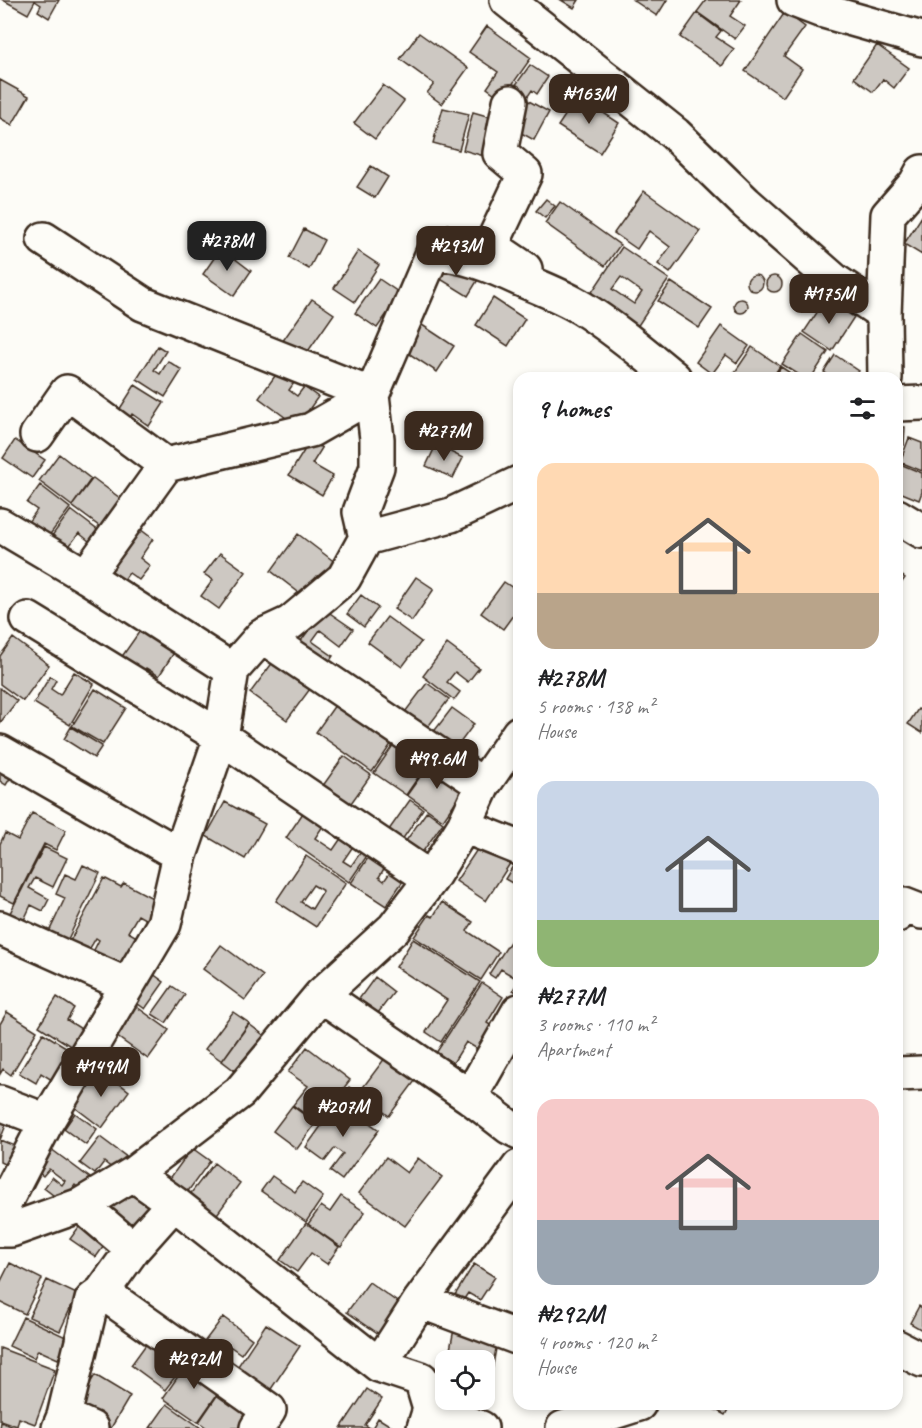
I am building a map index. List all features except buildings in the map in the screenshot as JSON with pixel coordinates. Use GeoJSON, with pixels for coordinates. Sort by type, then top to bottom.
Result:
{"type":"FeatureCollection","features":[{"type":"Feature","properties":{"kind":"street"},"geometry":{"type":"LineString","coordinates":[[507,0],[675,134],[746,203],[835,281],[884,314]]}},
{"type":"Feature","properties":{"kind":"street"},"geometry":{"type":"LineString","coordinates":[[814,3],[922,39]]}},
{"type":"Feature","properties":{"kind":"street"},"geometry":{"type":"LineString","coordinates":[[510,102],[500,153],[525,174],[491,246],[583,309],[666,372]]}},
{"type":"Feature","properties":{"kind":"street"},"geometry":{"type":"LineString","coordinates":[[885,372],[884,314],[888,215],[920,180]]}},
{"type":"Feature","properties":{"kind":"street"},"geometry":{"type":"LineString","coordinates":[[44,239],[143,304],[372,395]]}},
{"type":"Feature","properties":{"kind":"street"},"geometry":{"type":"LineString","coordinates":[[0,1212],[47,1121],[164,924],[180,855],[221,737],[231,670],[262,636],[291,623],[344,578],[366,538],[360,512],[377,467],[377,439],[372,395],[433,253],[448,254],[503,271],[583,309]]}},
{"type":"Feature","properties":{"kind":"street"},"geometry":{"type":"LineString","coordinates":[[37,435],[67,392],[166,465]]}},
{"type":"Feature","properties":{"kind":"street"},"geometry":{"type":"LineString","coordinates":[[86,576],[166,465],[311,430],[372,395]]}},
{"type":"Feature","properties":{"kind":"street"},"geometry":{"type":"LineString","coordinates":[[903,404],[922,403]]}},
{"type":"Feature","properties":{"kind":"street"},"geometry":{"type":"LineString","coordinates":[[366,538],[451,515],[513,486]]}},
{"type":"Feature","properties":{"kind":"street"},"geometry":{"type":"LineString","coordinates":[[903,520],[922,531]]}},
{"type":"Feature","properties":{"kind":"street"},"geometry":{"type":"LineString","coordinates":[[0,525],[86,576],[231,670]]}},
{"type":"Feature","properties":{"kind":"street"},"geometry":{"type":"LineString","coordinates":[[28,619],[221,737],[431,879]]}},
{"type":"Feature","properties":{"kind":"street"},"geometry":{"type":"LineString","coordinates":[[262,636],[483,785]]}},
{"type":"Feature","properties":{"kind":"street"},"geometry":{"type":"LineString","coordinates":[[0,1230],[11,1230],[81,1205],[133,1174],[240,1092],[321,995],[394,928],[431,879],[464,826],[483,785],[513,742]]}},
{"type":"Feature","properties":{"kind":"street"},"geometry":{"type":"LineString","coordinates":[[0,752],[180,855]]}},
{"type":"Feature","properties":{"kind":"street"},"geometry":{"type":"LineString","coordinates":[[464,826],[513,846]]}},
{"type":"Feature","properties":{"kind":"street"},"geometry":{"type":"LineString","coordinates":[[903,906],[922,912]]}},
{"type":"Feature","properties":{"kind":"street"},"geometry":{"type":"LineString","coordinates":[[0,928],[127,985]]}},
{"type":"Feature","properties":{"kind":"street"},"geometry":{"type":"LineString","coordinates":[[321,995],[513,1129]]}},
{"type":"Feature","properties":{"kind":"street"},"geometry":{"type":"LineString","coordinates":[[470,1097],[513,1022]]}},
{"type":"Feature","properties":{"kind":"street"},"geometry":{"type":"LineString","coordinates":[[903,1074],[922,1073]]}},
{"type":"Feature","properties":{"kind":"street"},"geometry":{"type":"LineString","coordinates":[[0,1103],[47,1121]]}},
{"type":"Feature","properties":{"kind":"street"},"geometry":{"type":"LineString","coordinates":[[133,1174],[174,1203],[380,1365],[421,1378],[427,1418],[481,1428]]}},
{"type":"Feature","properties":{"kind":"street"},"geometry":{"type":"LineString","coordinates":[[380,1365],[420,1301],[513,1175]]}},
{"type":"Feature","properties":{"kind":"street"},"geometry":{"type":"LineString","coordinates":[[71,1424],[92,1300],[102,1292],[133,1249],[174,1203]]}},
{"type":"Feature","properties":{"kind":"street"},"geometry":{"type":"LineString","coordinates":[[81,1205],[133,1249]]}},
{"type":"Feature","properties":{"kind":"street"},"geometry":{"type":"LineString","coordinates":[[102,1292],[269,1410],[257,1428]]}},
{"type":"Feature","properties":{"kind":"street"},"geometry":{"type":"LineString","coordinates":[[420,1301],[513,1336]]}},
{"type":"Feature","properties":{"kind":"street"},"geometry":{"type":"LineString","coordinates":[[903,1350],[922,1360]]}},
{"type":"Feature","properties":{"kind":"street"},"geometry":{"type":"LineString","coordinates":[[563,1428],[620,1410]]}},
{"type":"Feature","properties":{"kind":"street"},"geometry":{"type":"LineString","coordinates":[[645,1428],[652,1410]]}}]}
